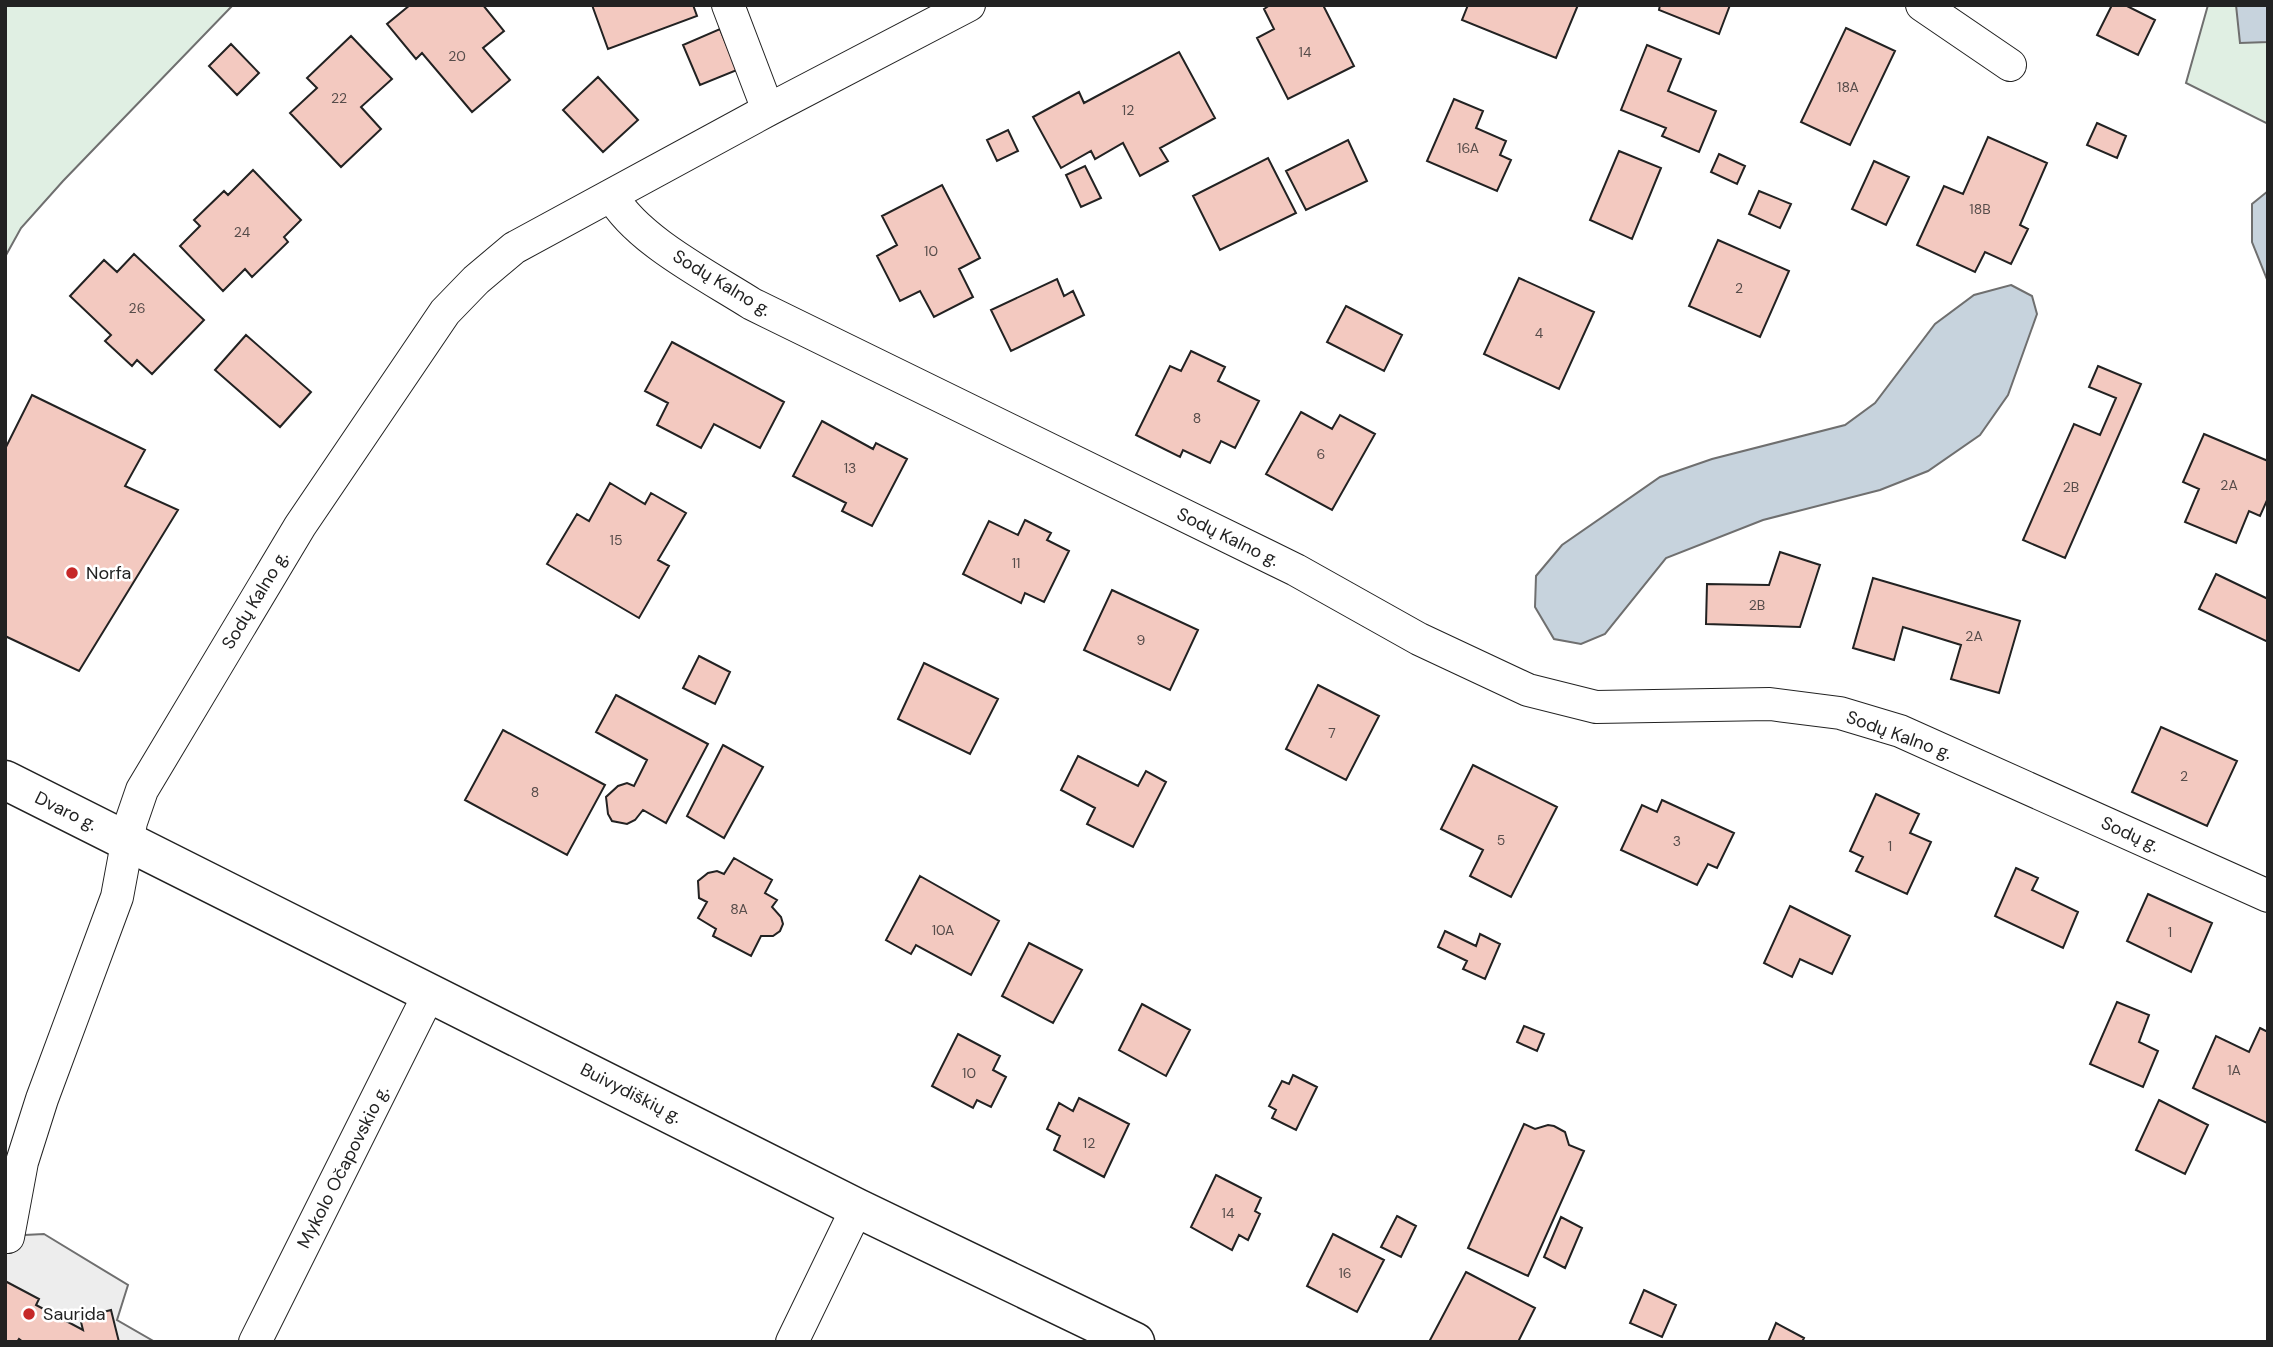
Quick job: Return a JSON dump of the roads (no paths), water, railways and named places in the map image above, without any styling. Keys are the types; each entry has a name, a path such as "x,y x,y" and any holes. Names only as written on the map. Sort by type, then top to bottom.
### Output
{"main road":[{"name":"Dvaro g.","path":"5,780 128,841"},
{"name":"Buivydiškių g.","path":"128,841 857,1208 1135,1342"}],"street":[{"path":"728,5 768,110"},
{"path":"611,196 969,5"},
{"path":"1922,5 2010,65"},
{"name":"Sodų Kalno g.","path":"8,1237 22,1162 42,1099 113,908 131,822 142,790 289,544 445,312 476,280 514,248 611,196 619,209 638,228 752,304 1296,570 1419,639 1528,690 1596,707 1770,704 1840,713 1900,732 1992,772"},
{"name":"Sodų g.","path":"1992,772 2268,896"},
{"name":"Mykolo Očapovskio g.","path":"255,1342 430,992"},
{"path":"792,1342 857,1208"}],"place":[{"name":"Norfa","path":"72,573"},
{"name":"Saurida","path":"29,1314"}]}
